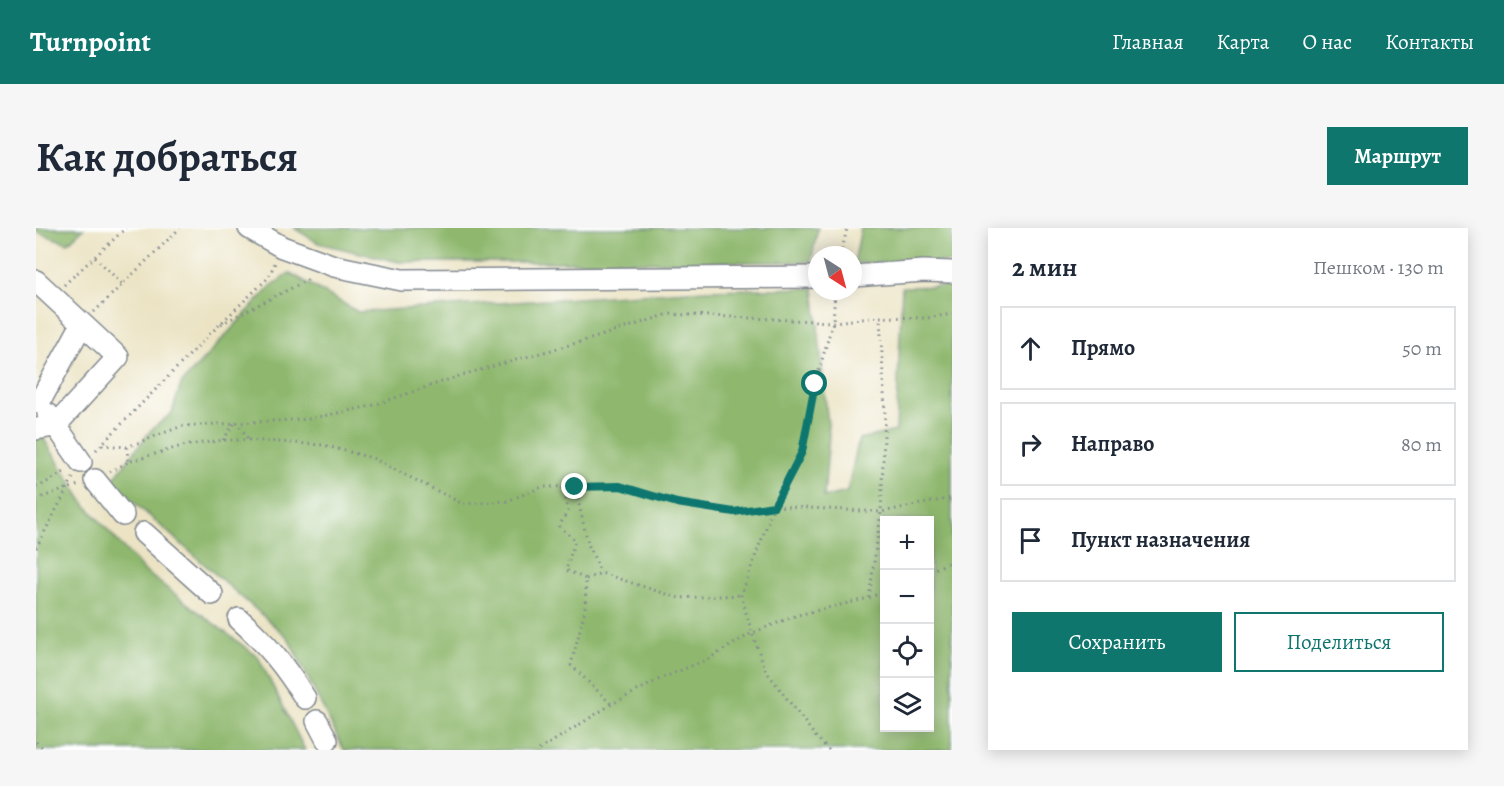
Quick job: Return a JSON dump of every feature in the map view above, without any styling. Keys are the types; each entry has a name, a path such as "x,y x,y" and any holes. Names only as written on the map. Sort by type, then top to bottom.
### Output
{"street":[{"path":"249,228 282,247 334,266 402,280 808,277"},
{"path":"862,275 924,271 952,272"},
{"path":"45,428 118,357 88,318 47,291"},
{"path":"81,462 45,428 38,401 88,318"},
{"path":"95,480 123,515"},
{"path":"144,533 212,594"},
{"path":"239,619 266,642 287,669 305,698"},
{"path":"317,722 327,740"}],"path":[{"path":"47,291 95,256 126,228"},
{"path":"843,246 847,228"},
{"path":"88,318 178,229"},
{"path":"282,247 268,278 102,445 127,447 182,426 236,421 309,419 371,406 462,375 594,338 669,314 833,322 880,317 926,318 952,314"},
{"path":"95,256 122,284"},
{"path":"218,326 334,266"},
{"path":"829,750 816,737 766,671 741,595 774,506 802,452 815,384 833,322 834,300"},
{"path":"869,598 881,512 885,411 880,317"},
{"path":"223,440 236,421"},
{"path":"236,421 249,440"},
{"path":"36,499 95,480 128,462 182,446 223,440 323,445 372,458 463,504 507,501 542,487 620,486 677,503 734,512 774,506 881,512 952,498"},
{"path":"127,447 128,462"},
{"path":"36,548 81,462"},
{"path":"563,487 568,511 560,526 575,540 566,570 586,579 601,573 679,598 741,595"},
{"path":"575,487 588,544 601,573"},
{"path":"932,570 952,561"},
{"path":"586,579 585,610 571,665 612,704"},
{"path":"539,750 612,704 662,678 708,659 752,633 798,615 869,598 880,593"},
{"path":"36,742 46,750"}],"green space":[{"path":"36,228 84,228 68,243 36,232"},
{"path":"294,228 818,228 814,246 808,246 808,262 399,262 318,243"},
{"path":"861,228 952,228 952,262 862,263 862,246 857,246"},
{"path":"290,273 358,312 705,290 808,288 808,300 815,300 829,435 824,497 847,492 859,439 896,431 902,287 952,286 952,750 344,750 288,638 111,482 151,430 172,413 181,384 271,286"},
{"path":"40,433 84,503 143,570 258,657 305,750 36,750 36,434"}],"route":[{"path":"575,487 620,486 677,503 734,512 774,506 802,452 815,384"}]}
